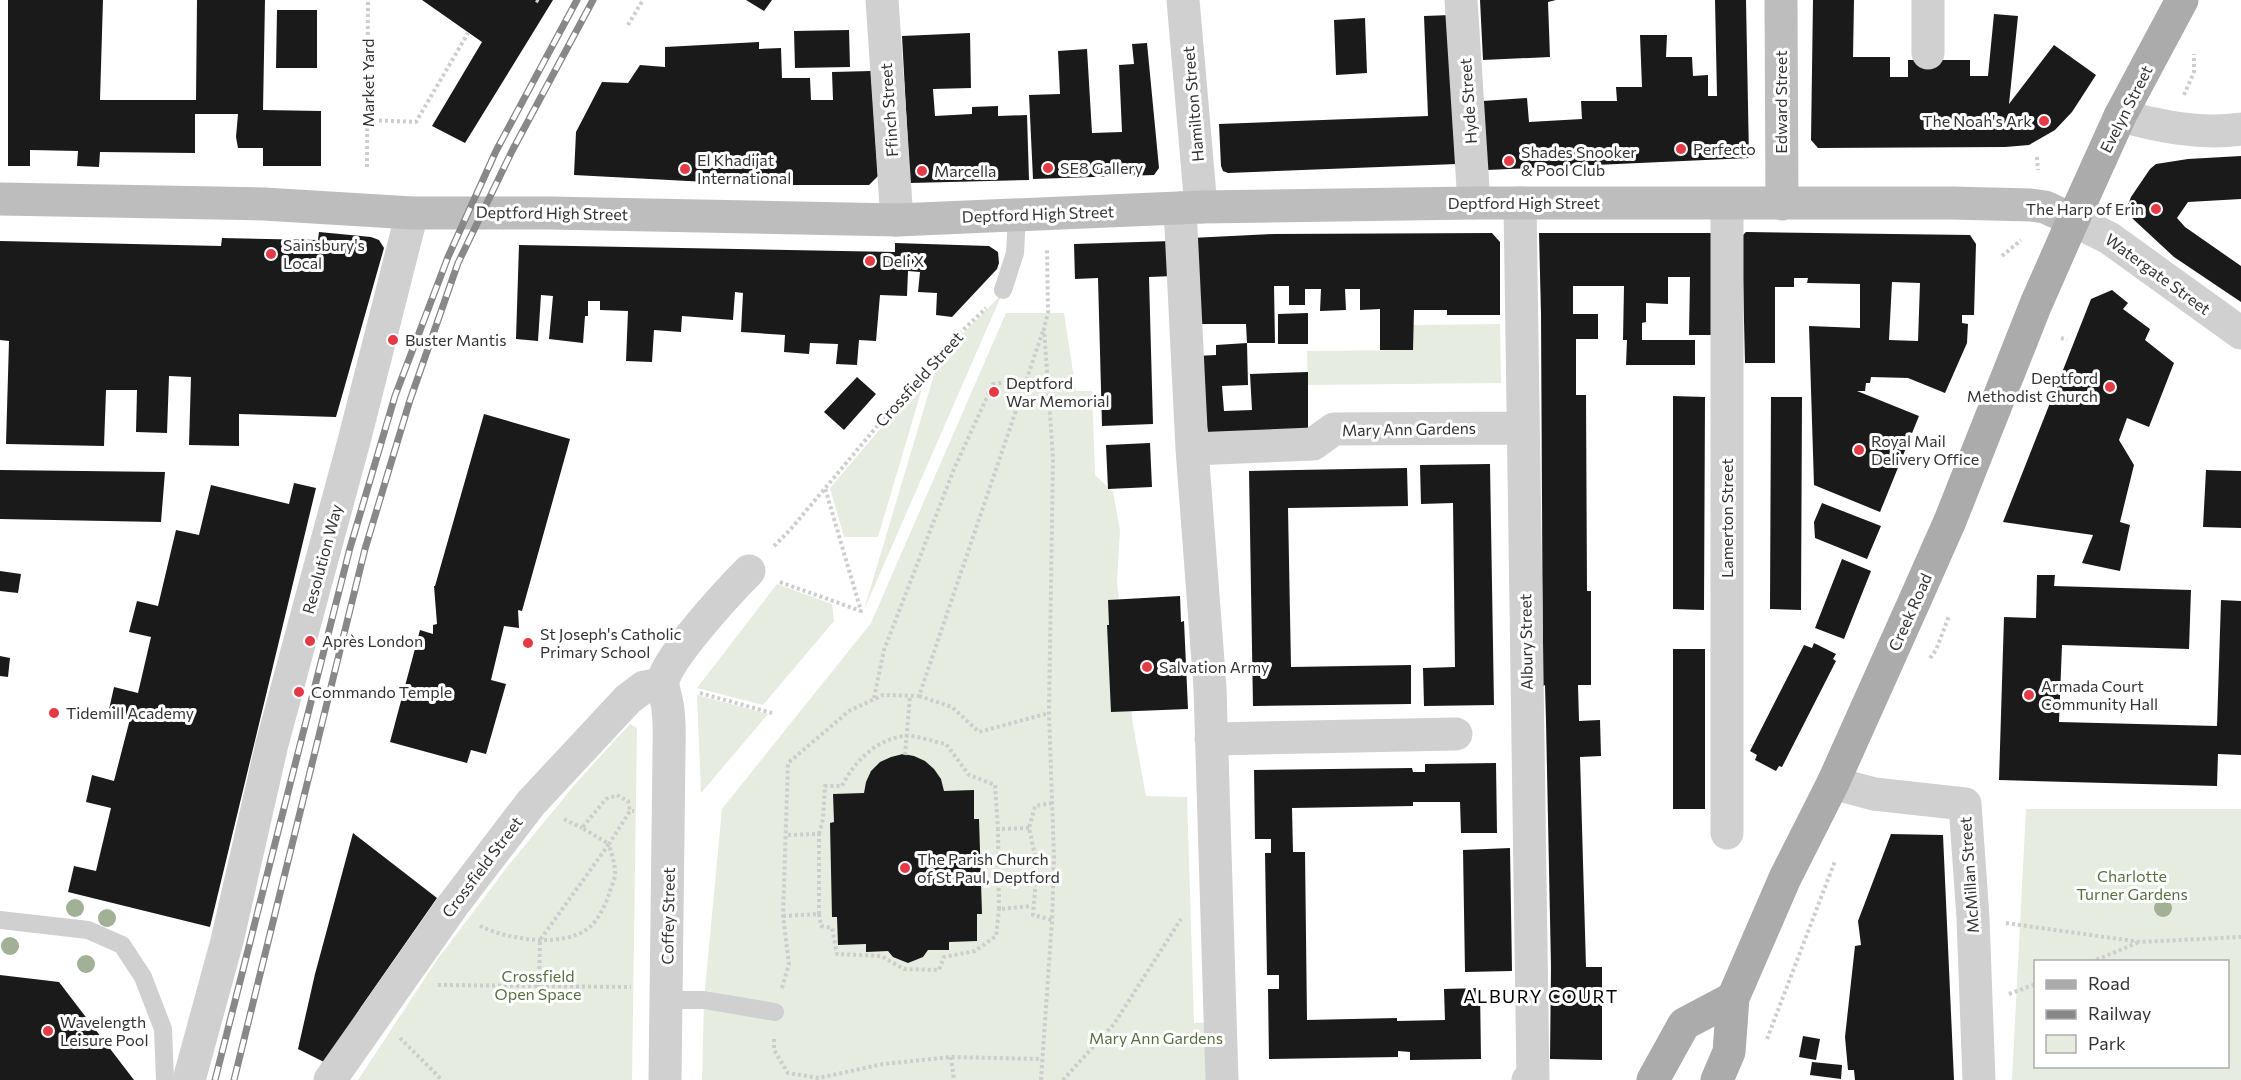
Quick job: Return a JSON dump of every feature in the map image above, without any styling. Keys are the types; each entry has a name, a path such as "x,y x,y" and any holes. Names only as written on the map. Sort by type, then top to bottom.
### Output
{"main road":[{"name":"Evelyn Street","path":"2073,220 2120,116 2182,0"},
{"name":"Creek Road","path":"1717,1080 1729,1052 1733,998 1785,878 1833,783 1950,521 2036,304 2073,220"},
{"path":"1653,1080 1684,1024 1733,998"}],"street":[{"name":"Ffinch Street","path":"882,0 897,220"},
{"name":"Hamilton Street","path":"1183,0 1191,208"},
{"name":"Hyde Street","path":"1461,0 1474,203"},
{"name":"Edward Street","path":"1781,0 1782,204"},
{"path":"1928,0 1928,53"},
{"path":"2120,116 2174,129 2218,132 2241,129"},
{"name":"Deptford High Street","path":"0,199 264,204 412,213 560,213 897,220 1191,208 1474,203 2031,205 2045,207 2073,220"},
{"name":"Albury Street","path":"1520,203 1531,1080"},
{"name":"Lamerton Street","path":"1727,204 1727,833"},
{"path":"1191,208 1192,449 1210,688 1222,1080"},
{"name":"Resolution Way","path":"189,1080 227,941 272,744 354,441 412,213"},
{"name":"Watergate Street","path":"2073,220 2109,238 2241,333"},
{"name":"Mary Ann Gardens","path":"1192,449 1313,444 1334,429 1522,428"},
{"path":"678,688 672,660 707,616 749,571"},
{"name":"Crossfield Street","path":"330,1080 453,905 531,803 628,699 644,687 678,688"},
{"name":"Coffey Street","path":"665,1080 668,709 678,688"},
{"path":"1212,739 1456,734"},
{"name":"McMillan Street","path":"1833,783 1874,794 1965,804 1973,918 1979,1080"}],"lane":[{"path":"1003,290 1015,253 1017,215"},
{"path":"0,920 88,930 122,945 143,977 164,1029 165,1080"},
{"path":"666,1000 704,1000 775,1012"}],"path":[{"name":"Market Yard","path":"367,167 368,0"},
{"path":"628,25 643,0"},
{"path":"368,120 416,122 468,33"},
{"path":"2037,157 2038,174"},
{"path":"2002,256 2021,240"},
{"path":"919,696 1044,328 1048,313 1047,241"},
{"name":"Crossfield Street","path":"790,530 936,356 1003,290"},
{"path":"1041,1080 1054,858 1049,713 1053,458 1044,328"},
{"path":"2061,338 2067,340"},
{"path":"874,699 884,650 954,469 993,384 1026,380"},
{"path":"749,571 861,611 825,488"},
{"path":"678,688 772,713"},
{"path":"1042,1059 951,1057 883,1064 819,1078 788,1073 774,1050 775,1012 789,964 783,916 788,763 849,711 883,695 919,696 952,707 979,732 1049,713"},
{"path":"905,755 910,696"},
{"path":"906,736 946,744 969,775 995,785 998,829 999,909 996,936 975,951 944,957 939,970 904,969 881,956 837,954 832,927 821,926 819,914 819,834 823,819 825,786 842,786 849,772 874,747 906,736"},
{"path":"477,925 498,935 520,940 540,940 570,936 591,926 606,903 616,873 609,844 582,828 606,799 617,795 628,801 630,811 609,844 540,940 539,987"},
{"path":"1052,803 1035,806 1029,828 1036,864 1033,915 1052,920"},
{"path":"630,811 643,810"},
{"path":"998,829 1029,828"},
{"path":"785,835 819,834"},
{"path":"1063,1080 1114,1024 1190,905 1218,903"},
{"path":"999,909 1032,906"},
{"path":"783,916 819,914"},
{"path":"1973,918 2140,942 2241,937"},
{"path":"2096,960 2140,942"},
{"path":"435,985 637,987"},
{"path":"396,1035 441,1080"},
{"path":"951,1057 954,1080"}],"green space":[{"path":"1002,294 864,610 939,358"},
{"path":"1006,313 1064,313 1076,391 1092,391 1095,475 1113,492 1120,530 1117,582 1133,725 1146,796 1187,797 1194,1023 1213,1022 1215,1080 702,1080 704,1000 722,809 871,623"},
{"path":"1500,324 1501,383 1308,385 1307,351 1413,350 1413,325"},
{"path":"926,375 878,537 844,537 830,488"},
{"path":"777,584 832,604 834,621 763,705 697,688"},
{"path":"697,695 768,714 701,793"},
{"name":"Crossfield Open Space","path":"630,724 637,728 632,1080 358,1080 437,960 508,866 577,782"},
{"name":"Charlotte Turner Gardens","path":"2026,809 2241,809 2241,1080 2012,1080"}],"building":[{"path":"8,0 103,0 100,100 196,100 197,0 265,0 263,110 321,111 321,166 263,166 263,148 238,148 236,137 238,114 195,114 195,153 100,152 99,167 77,166 78,151 30,150 30,166 8,166"},
{"path":"422,0 553,0 465,143 432,126 482,42"},
{"path":"746,0 772,0 764,11"},
{"path":"1480,0 1556,0 1548,2 1550,57 1483,60"},
{"path":"1715,0 1746,0 1749,158 1487,170 1483,101 1527,98 1529,122 1582,119 1581,101 1617,101 1616,87 1642,87 1640,35 1667,35 1666,57 1692,57 1693,76 1708,75 1708,96 1717,96"},
{"path":"1813,0 1854,0 1853,57 1890,57 1890,77 1908,77 1908,60 1970,60 1970,76 1988,76 1994,14 2018,16 2009,104 2054,45 2096,75 2072,112 2055,130 2029,145 1818,148 1811,140"},
{"path":"277,10 317,10 317,68 276,68"},
{"path":"1451,15 1457,164 1228,173 1223,171 1219,124 1428,116 1424,16"},
{"path":"1365,18 1367,73 1336,75 1334,20"},
{"path":"849,30 850,67 795,68 794,31"},
{"path":"970,33 971,88 933,89 935,116 972,114 972,107 998,106 998,116 1027,115 1029,180 910,183 902,36"},
{"path":"759,42 759,49 781,48 782,78 810,78 811,100 833,100 832,72 871,71 878,176 869,185 765,185 574,175 576,132 602,82 628,83 640,65 665,67 665,47"},
{"path":"1147,43 1159,168 1154,175 1033,179 1029,95 1060,94 1058,51 1087,49 1092,133 1122,132 1119,65 1134,64 1132,44"},
{"path":"2241,156 2241,199 2188,202 2177,218 2185,227 2241,266 2241,302 2174,257 2133,219 2128,205 2150,169 2156,164 2188,159"},
{"path":"319,232 371,237 379,240 384,248 336,417 239,414 239,446 189,445 191,377 169,376 167,433 136,432 137,390 106,390 104,446 6,444 9,341 0,340 0,241 221,246 222,238 318,240"},
{"path":"1746,232 1970,235 1976,244 1974,315 1962,315 1962,323 1968,324 1967,343 1945,393 1908,378 1871,377 1870,383 1866,383 1865,391 1857,391 1919,416 1880,512 1814,485 1809,326 1860,328 1860,284 1807,283 1808,278 1794,278 1794,287 1775,287 1775,363 1745,363 1742,236","holes":["1892,282 1920,283 1918,341 1889,340"]},
{"path":"1492,233 1500,242 1500,315 1447,315 1447,310 1414,310 1413,350 1380,350 1380,309 1360,310 1360,289 1345,289 1346,310 1320,311 1321,289 1305,289 1305,305 1289,305 1289,286 1274,286 1275,343 1247,343 1246,324 1195,324 1191,238 1274,234"},
{"path":"1539,233 1715,233 1714,335 1689,335 1690,277 1668,277 1668,304 1646,303 1646,322 1642,323 1642,340 1695,340 1695,365 1626,365 1627,340 1623,340 1624,286 1573,286 1573,314 1598,314 1598,339 1576,339 1576,395 1586,395 1587,591 1591,591 1591,685 1578,685 1579,721 1600,720 1601,756 1580,757 1586,967 1602,967 1602,1060 1550,1059 1551,967 1545,685 1543,686"},
{"path":"1172,241 1173,276 1149,277 1153,424 1102,426 1098,278 1075,279 1074,244"},
{"path":"895,243 989,246 998,252 999,263 997,269 952,317 936,315 937,293 918,292 920,272 908,271 907,296 880,295 876,341 859,340 857,365 836,364 838,344 810,343 809,354 784,352 785,335 741,332 743,293 735,292 733,320 682,316 681,332 654,330 652,362 626,361 628,311 600,310 600,301 588,301 583,343 549,339 553,296 541,295 538,341 516,339 519,245 895,252"},
{"path":"2112,290 2128,303 2123,309 2150,329 2145,340 2174,363 2149,427 2127,418 2119,440 2134,465 2120,522 2130,525 2120,571 2082,563 2093,535 2003,522 2091,299"},
{"path":"1308,313 1308,344 1278,344 1278,314"},
{"path":"1247,343 1248,385 1222,386 1224,411 1252,410 1250,374 1308,372 1308,431 1208,433 1196,356 1216,355 1216,345"},
{"path":"857,377 876,394 844,430 824,412"},
{"path":"1673,396 1705,397 1704,610 1673,609"},
{"path":"1771,397 1802,397 1801,610 1770,609"},
{"path":"484,414 570,439 522,611 518,610 519,628 504,626 491,680 506,684 486,754 471,750 467,763 390,742 420,630 433,634 433,625 437,624 434,586"},
{"path":"1150,443 1152,487 1108,489 1106,445"},
{"path":"1490,464 1494,705 1424,706 1423,668 1455,667 1453,503 1421,504 1420,465"},
{"path":"1407,468 1408,506 1288,508 1291,667 1411,665 1411,704 1253,706 1249,471"},
{"path":"0,470 165,472 161,522 0,519"},
{"path":"2206,470 2241,471 2241,528 2203,527"},
{"path":"294,483 316,488 210,927 68,892 74,866 96,871 111,808 86,802 92,775 114,781 130,719 108,714 114,687 138,693 151,637 129,632 137,601 158,606 176,530 199,535 211,485 289,504"},
{"path":"1822,503 1881,526 1867,559 1815,538 1814,522"},
{"path":"1842,559 1871,571 1844,639 1815,628"},
{"path":"0,571 21,574 18,593 0,591"},
{"path":"2037,575 2055,575 2054,586 2191,590 2189,649 2062,645 2059,722 2217,726 2221,600 2241,601 2241,755 2218,754 2217,786 1999,780 2004,617 2036,618"},
{"name":"Salvation Army","path":"1180,596 1181,622 1184,621 1188,709 1111,712 1108,600"},
{"path":"1814,643 1836,654 1833,659 1836,661 1782,767 1779,766 1776,771 1755,760 1757,755 1750,751 1804,645 1812,648"},
{"path":"1673,649 1705,649 1705,809 1673,809"},
{"path":"0,656 10,658 8,677 0,676"},
{"name":"The Parish Church of St Paul, Deptford","path":"903,754 925,761 934,769 941,779 944,791 974,790 974,819 979,819 982,914 977,914 977,941 949,942 949,950 928,950 923,957 908,963 893,957 888,951 866,952 866,944 838,945 837,917 832,917 830,823 834,822 833,794 864,793 871,771 880,762"},
{"path":"1496,763 1497,833 1461,833 1460,802 1413,802 1413,806 1292,808 1293,852 1305,852 1307,1020 1397,1018 1397,1021 1445,1020 1444,989 1480,988 1481,1059 1410,1060 1410,1052 1398,1051 1398,1057 1269,1059 1268,989 1279,989 1279,975 1267,975 1265,853 1271,853 1271,839 1255,839 1254,770 1412,768 1413,772 1425,772 1425,764"},
{"path":"353,833 437,898 361,1007 326,1063 298,1049 315,974"},
{"path":"1891,834 1943,835 1954,1080 1855,1080 1854,1070 1848,1070 1845,1037 1855,946 1861,945 1858,921"},
{"path":"1510,848 1512,971 1465,972 1463,850"},
{"name":"Wavelength Leisure Pool","path":"0,975 59,982 134,1080 0,1080"},
{"path":"1803,1036 1820,1039 1816,1060 1799,1057"},
{"path":"1812,1062 1842,1065 1841,1079 1810,1075"}],"railway":[{"path":"215,1080 350,548 395,396 448,257 496,151 577,0"},
{"path":"234,1080 365,549 410,400 458,263 512,151 593,0"}],"place":[{"name":"The Noah's Ark","path":"2044,121"},
{"name":"Perfecto","path":"1681,149"},
{"name":"Shades Snooker & Pool Club","path":"1509,161"},
{"name":"SE8 Gallery","path":"1048,168"},
{"name":"El Khadijat International","path":"685,169"},
{"name":"Marcella","path":"922,171"},
{"name":"The Harp of Erin","path":"2156,209"},
{"name":"Sainsbury's Local","path":"271,254"},
{"name":"Deli X","path":"870,261"},
{"name":"Buster Mantis","path":"393,340"},
{"name":"Deptford Methodist Church","path":"2110,387"},
{"name":"Deptford War Memorial","path":"994,392"},
{"name":"Royal Mail Delivery Office","path":"1859,450"},
{"name":"Après London","path":"310,641"},
{"name":"St Joseph's Catholic Primary School","path":"528,643"},
{"name":"Salvation Army","path":"1147,667"},
{"name":"Commando Temple","path":"299,692"},
{"name":"Armada Court Community Hall","path":"2029,695"},
{"name":"Tidemill Academy","path":"54,713"},
{"name":"The Parish Church of St Paul, Deptford","path":"905,868"},
{"name":"Wavelength Leisure Pool","path":"48,1031"}],"district":[{"name":"ALBURY COURT","path":"1541,997"}]}
